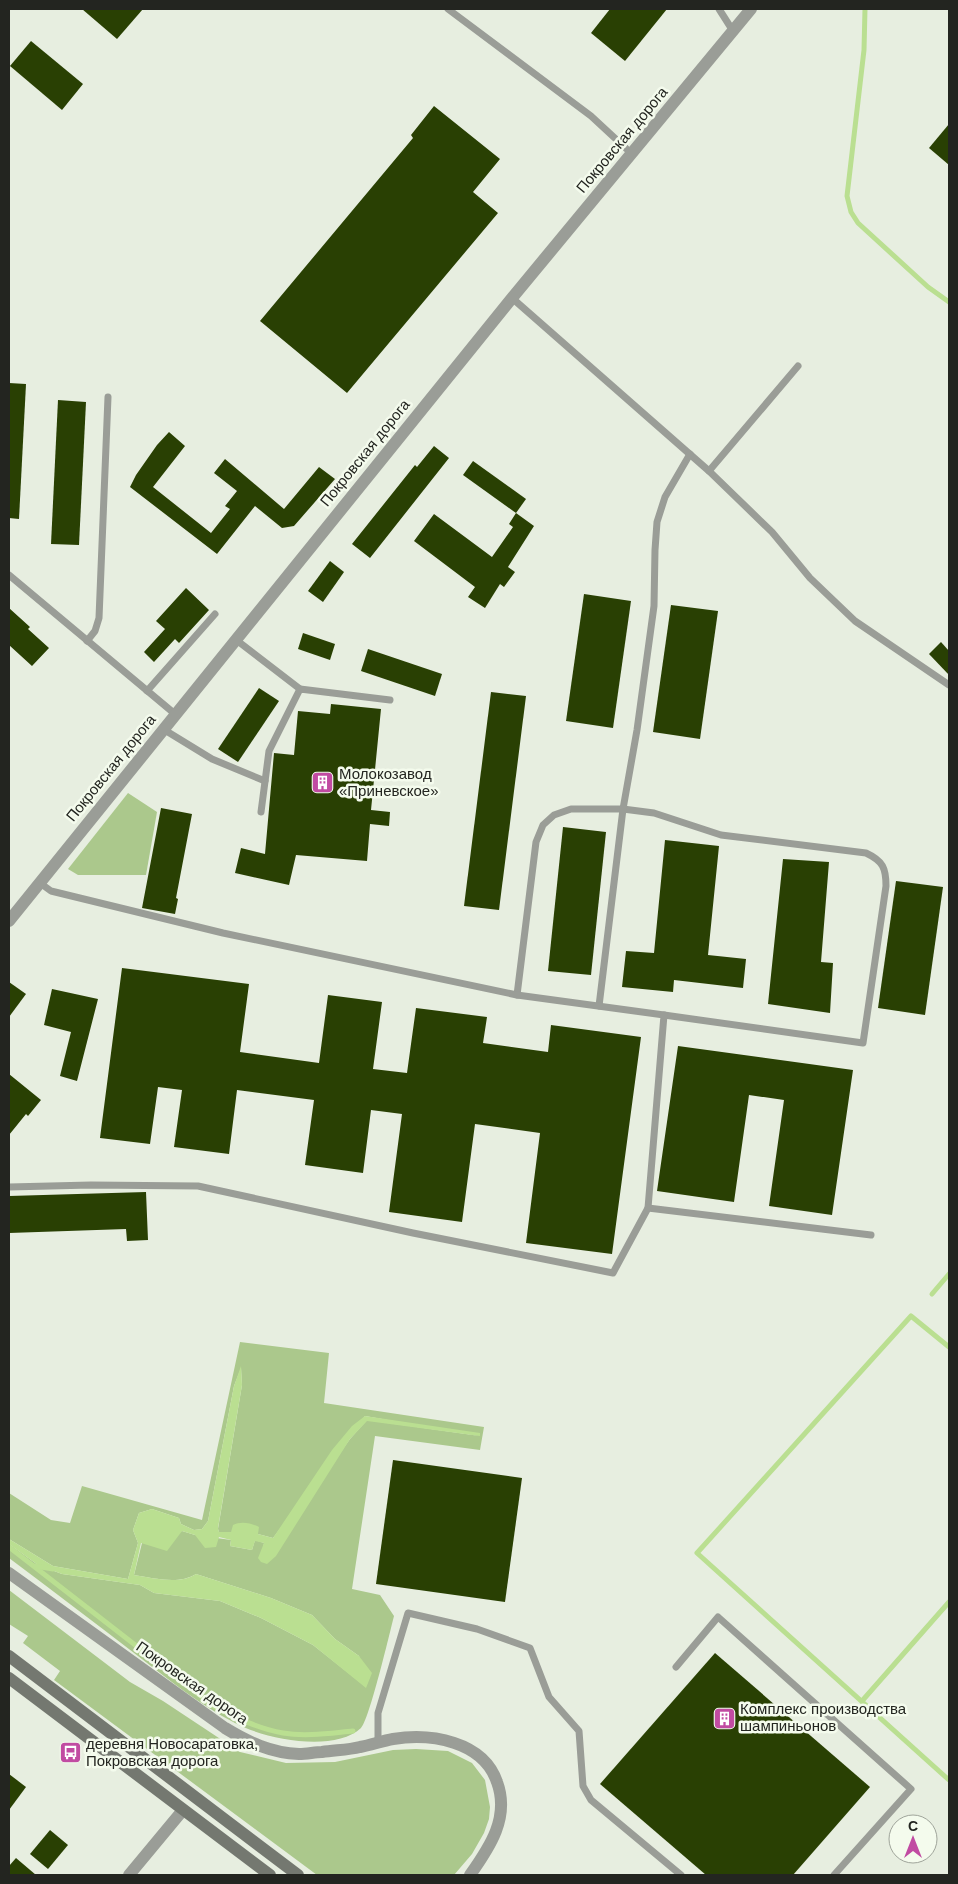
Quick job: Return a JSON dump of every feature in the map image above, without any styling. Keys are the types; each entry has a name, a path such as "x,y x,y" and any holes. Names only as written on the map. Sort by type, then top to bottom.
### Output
{"main road":[{"path":"9,1656 298,1875"},
{"path":"9,1678 270,1875"}],"street":[{"name":"Покровская дорога","path":"9,921 512,298 751,9"},
{"name":"Покровская дорога","path":"9,1573 225,1728 246,1741 272,1750 301,1754 359,1747 394,1739 416,1738 448,1740 476,1752 494,1774 501,1791 502,1806 501,1819 496,1834 470,1875"},
{"path":"128,1875 183,1810"}],"lane":[{"path":"448,9 591,116 632,154"},
{"path":"719,9 733,31"},
{"path":"512,298 709,471 772,532 810,578 855,621 949,685"},
{"path":"709,471 798,366"},
{"path":"87,641 95,631 99,618 108,397"},
{"path":"599,1006 623,810 637,730 654,606 657,522 664,497 690,454"},
{"path":"9,575 175,714"},
{"path":"148,691 215,614"},
{"path":"235,639 300,689 390,700"},
{"path":"260,812 269,751 300,689"},
{"path":"164,728 212,759 265,780"},
{"path":"40,883 51,892 214,931 517,995 863,1043 886,886 886,873 879,859 866,853 721,835 654,813 623,810 571,809 554,815 543,825 536,842 517,995"},
{"path":"9,1188 91,1184 198,1186 413,1233 613,1273 648,1208 664,1015"},
{"path":"648,1208 871,1236"},
{"path":"378,1742 378,1713 408,1613 477,1629 530,1648 549,1697 579,1731 583,1786 591,1800 681,1875"},
{"path":"676,1667 718,1617 911,1789 834,1875"}],"shaded area":[{"path":"128,793 157,812 146,875 78,875 68,869"},
{"path":"240,1342 329,1353 324,1403 484,1427 480,1450 375,1436 352,1589 380,1595 394,1616 365,1722 361,1728 349,1736 334,1740 317,1742 280,1738 248,1729 222,1716 173,1683 9,1558 9,1544 38,1565 62,1574 140,1585 154,1593 220,1601 261,1618 313,1645 366,1687 359,1656 335,1639 312,1615 271,1598 196,1574 174,1580 134,1575 142,1543 182,1531 195,1535 231,1540 230,1546 252,1550 255,1540 264,1543 261,1562 350,1439 367,1420 480,1436 365,1416 273,1538 258,1534 219,1532 242,1385 241,1368 234,1386 208,1521 202,1529 194,1530 181,1524 179,1518 152,1509 139,1513 133,1530 138,1543 128,1579 53,1566 9,1539 9,1493 51,1520 70,1523 82,1486 202,1520"},
{"path":"241,1366 242,1385 218,1528 219,1532 231,1532 233,1525 246,1523 259,1527 258,1534 273,1538 332,1450 352,1426 365,1416 480,1433 480,1436 367,1421 350,1439 276,1556 267,1564 261,1562 258,1558 264,1543 255,1541 252,1550 230,1546 231,1540 219,1537 216,1547 205,1548 195,1535 182,1531 167,1551 141,1543 134,1575 174,1580 196,1574 271,1598 312,1615 335,1639 359,1656 372,1673 366,1688 313,1645 261,1618 220,1601 154,1593 140,1585 62,1574 38,1565 9,1544 9,1539 53,1566 128,1579 138,1543 133,1530 139,1513 152,1509 179,1518 181,1524 194,1530 202,1529 208,1521 234,1386"},
{"path":"9,1590 130,1682 163,1701 240,1752 286,1763 335,1762 393,1750 416,1749 448,1751 472,1763 485,1780 490,1807 489,1819 484,1833 472,1854 454,1875 317,1875 54,1680 60,1671 23,1643 28,1636 9,1624"}],"building":[{"path":"82,9 143,9 117,39"},
{"path":"610,9 667,9 625,61 591,33"},
{"path":"31,41 83,84 62,110 10,66"},
{"path":"434,106 500,159 473,192 498,213 347,393 260,321 413,138 411,135"},
{"path":"949,124 949,165 929,148"},
{"path":"9,383 26,384 19,519 9,518"},
{"path":"58,400 86,402 79,545 51,544"},
{"path":"169,432 185,446 153,487 211,533 230,509 225,506 237,491 214,473 225,459 284,509 319,467 335,479 294,526 282,528 255,506 217,554 130,487 157,445"},
{"path":"434,446 449,458 370,558 352,544 415,465 417,467"},
{"path":"473,461 526,499 516,513 463,475"},
{"path":"516,513 534,526 508,567 515,572 504,587 500,584 485,608 468,597 475,587 414,541 434,514 492,557 513,527 509,524"},
{"path":"330,561 344,572 323,602 308,591"},
{"path":"186,588 209,610 179,643 175,639 154,662 144,652 165,629 156,621"},
{"path":"584,594 631,601 613,728 566,721"},
{"path":"671,605 718,611 700,739 653,732"},
{"path":"9,608 49,648 32,666 9,645"},
{"path":"303,633 335,644 330,660 298,649"},
{"path":"941,642 949,651 949,675 929,654"},
{"path":"368,649 442,674 435,696 361,671"},
{"path":"259,688 279,701 238,762 218,749"},
{"path":"491,692 526,696 499,910 464,906"},
{"name":"Молокозавод «Приневское»","path":"331,704 381,709 371,810 390,812 389,826 370,824 367,861 296,855 289,885 235,873 241,848 265,854 274,753 294,755 298,711 330,714"},
{"path":"161,808 192,814 176,898 178,899 175,914 142,908"},
{"path":"563,827 606,832 591,975 548,971"},
{"path":"665,840 719,846 708,955 746,959 743,988 674,980 673,992 622,987 626,951 654,953"},
{"path":"783,859 829,862 821,962 833,963 830,1013 768,1004"},
{"path":"896,881 943,887 925,1015 878,1008"},
{"path":"122,968 249,984 240,1052 319,1063 328,995 382,1002 373,1069 407,1073 416,1008 487,1017 483,1043 548,1052 551,1025 641,1037 612,1254 526,1243 540,1133 475,1124 462,1222 389,1212 402,1114 371,1110 363,1173 305,1165 314,1100 237,1090 229,1154 174,1147 182,1090 158,1087 150,1144 100,1138"},
{"path":"9,982 26,994 9,1017"},
{"path":"52,989 98,999 77,1081 60,1076 71,1032 44,1025"},
{"path":"678,1046 853,1070 832,1215 769,1206 784,1100 749,1095 734,1202 657,1191"},
{"path":"9,1074 41,1100 28,1116 26,1114 9,1135"},
{"path":"146,1192 148,1240 127,1241 126,1229 9,1233 9,1196"},
{"path":"393,1460 522,1478 505,1602 376,1584"},
{"name":"Комплекс производства шампиньонов","path":"715,1653 870,1787 793,1875 706,1875 600,1784"},
{"path":"9,1774 26,1787 9,1810"},
{"path":"50,1830 68,1845 48,1869 30,1854"},
{"path":"16,1858 36,1875 9,1875 9,1866"}],"waterway":[{"path":"865,9 864,50 847,196 851,212 858,223 928,287 949,302"},
{"path":"932,1294 949,1274"},
{"path":"949,1347 911,1316 697,1553 949,1780"},
{"path":"9,1547 215,1707 257,1726 283,1733 309,1735 353,1731"},
{"path":"35,1566 53,1569"},
{"path":"862,1701 949,1602"}],"place":[{"name":"Молокозавод «Приневское»","path":"323,783"},
{"name":"Комплекс производства шампиньонов","path":"724,1718"},
{"name":"деревня Новосаратовка, Покровская дорога","path":"70,1753"}]}
